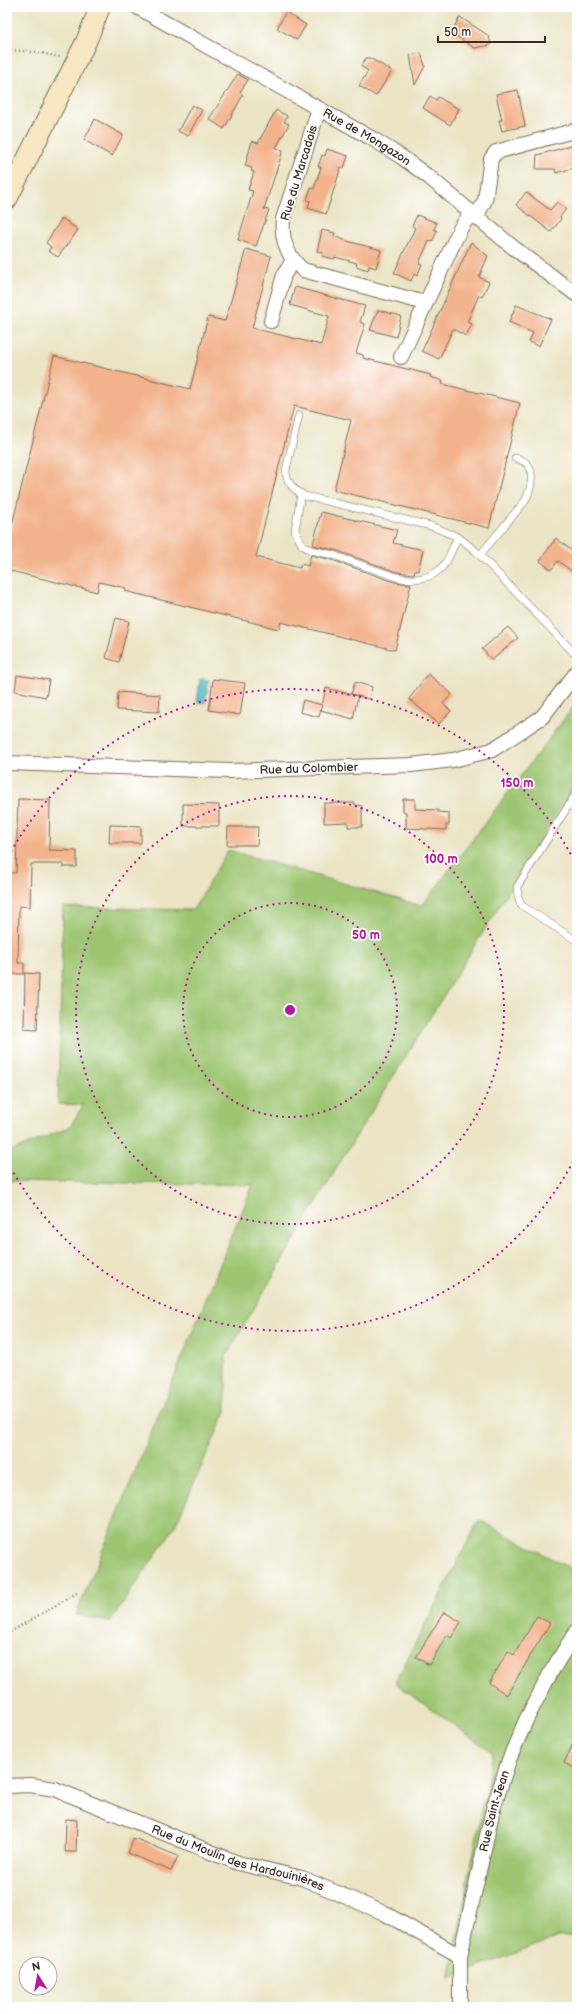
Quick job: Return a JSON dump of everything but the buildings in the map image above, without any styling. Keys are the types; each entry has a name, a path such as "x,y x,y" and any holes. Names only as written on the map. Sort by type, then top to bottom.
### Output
{"street":[{"path":"7,199 75,64 100,7"},
{"name":"Rue de Mongazon","path":"137,7 403,158 514,248 577,296"},
{"name":"Rue du Marcadais","path":"293,260 283,237 283,219 319,109"},
{"path":"401,357 460,229 474,215 485,200 491,159 496,152 577,130"},
{"path":"271,321 284,275 293,260 303,270 425,303"},
{"name":"Rue du Colombier","path":"7,763 229,771 410,765 453,760 492,750 542,717 577,672"},
{"name":"Rue Saint-Jean","path":"460,2007 460,1956 493,1809 509,1760 526,1720 551,1672 577,1630"},
{"name":"Rue du Moulin des Hardouinières","path":"7,1786 30,1785 55,1789 238,1863 302,1878 384,1912 460,1956"}],"lane":[{"path":"299,416 286,470 286,477 292,487 301,494 431,526 458,537 480,555 577,656"},
{"path":"480,555 525,501 529,494 532,477 530,468 524,461 515,458"},
{"path":"301,494 294,530 302,545 311,550 333,555 396,577 405,579 422,578 437,571 444,566 458,537"},
{"path":"577,792 517,887 521,905 577,941"}],"path":[{"path":"7,50 56,55 75,64"},
{"path":"7,1634 78,1592"}],"green space":[{"path":"577,702 577,781 342,1159 226,1356 226,1411 175,1526 110,1622 76,1615 253,1185 7,1181 7,1153 70,1127 83,1105 58,1104 63,907 193,910 228,850 422,906"},
{"path":"479,1520 577,1572 577,1937 559,1937 449,1978 493,1753 395,1683"}],"water":[{"path":"200,679 209,680 205,703 197,702"}]}
